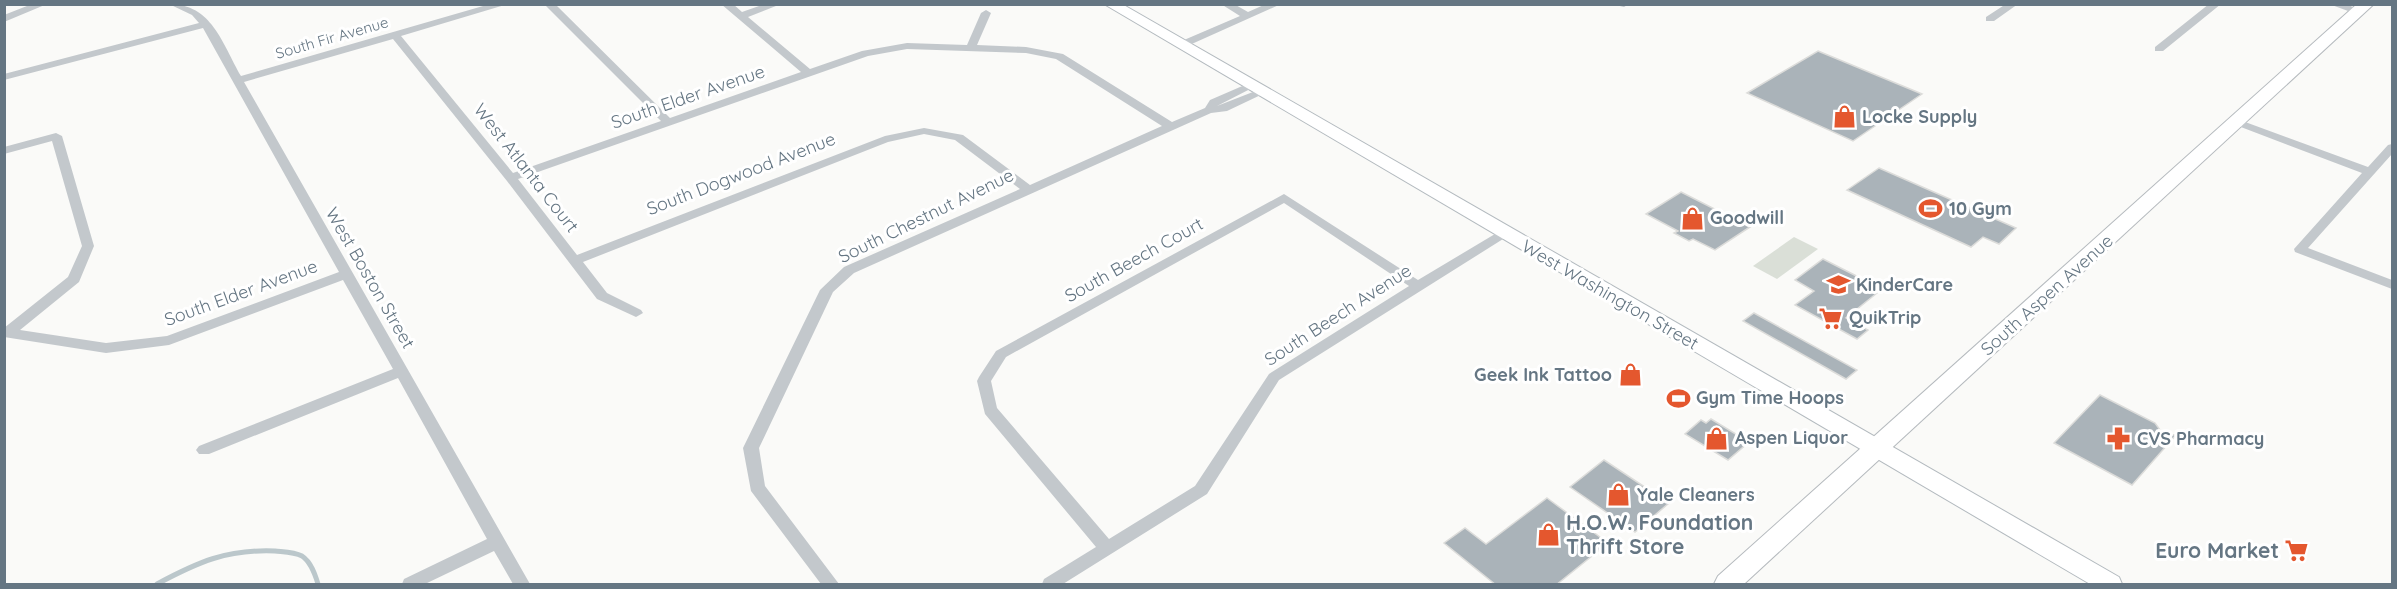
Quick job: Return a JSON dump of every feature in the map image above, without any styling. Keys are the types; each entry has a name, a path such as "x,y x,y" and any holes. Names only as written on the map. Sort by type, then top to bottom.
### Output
{"main road":[{"name":"West Washington Street","path":"1111,4 2110,585"},
{"name":"South Aspen Avenue","path":"1727,585 2363,8"}],"street":[{"path":"4,19 42,4"},
{"name":"West Boston Street","path":"174,4 196,13 206,24 521,585"},
{"name":"South Fir Avenue","path":"238,80 503,4"},
{"path":"549,4 668,122"},
{"path":"726,4 809,74"},
{"path":"741,16 776,4"},
{"path":"1226,4 1247,16"},
{"path":"1176,43 1276,4"},
{"path":"1616,4 1624,4"},
{"path":"1990,19 2013,4"},
{"path":"2160,49 2216,4"},
{"path":"2334,4 2363,8"},
{"path":"971,47 986,13"},
{"path":"4,77 206,24"},
{"name":"West Atlanta Court","path":"395,35 511,178 602,296 636,313"},
{"name":"South Elder Avenue","path":"511,178 885,48 907,46 1026,50 1059,56 1171,127"},
{"name":"South Chestnut Avenue","path":"830,585 757,488 750,448 827,290 849,270 1209,110 1223,109 1256,89"},
{"path":"2237,122 2370,171"},
{"name":"South Dogwood Avenue","path":"574,261 885,139 924,131 958,137 1027,189"},
{"path":"4,151 56,136 88,246 74,279 7,332"},
{"path":"2392,147 2300,249 2392,285"},
{"name":"South Beech Court","path":"1107,548 990,410 984,381 1000,354 1284,198 1418,286"},
{"name":"South Beech Avenue","path":"1050,585 1202,490 1274,376 1505,234"},
{"name":"South Elder Avenue","path":"7,332 106,348 169,340 347,274"},
{"path":"204,450 402,371"},
{"path":"410,585 497,542"}],"shaded area":[{"path":"1794,237 1818,249 1777,279 1753,266"}],"building":[{"name":"Locke Supply","path":"1818,51 1922,94 1853,141 1747,93"},
{"name":"10 Gym","path":"1879,168 2016,228 1999,244 1983,237 1971,247 1847,190"},
{"name":"Goodwill","path":"1681,192 1750,227 1715,250 1693,239 1689,241 1674,233 1678,231 1646,214"},
{"name":"KinderCare","path":"1823,259 1882,289 1846,318 1868,330 1857,339 1795,305 1814,291 1795,280"},
{"name":"QuikTrip","path":"1754,313 1857,370 1846,379 1743,321"},
{"name":"CVS Pharmacy","path":"2100,395 2155,423 2163,434 2176,435 2132,485 2054,443"},
{"name":"Aspen Liquor","path":"1711,419 1749,442 1728,460 1685,434 1701,420 1706,423"},
{"name":"Yale Cleaners","path":"1604,460 1669,503 1635,532 1570,487"},
{"name":"H.O.W. Foundation Thrift Store","path":"1547,498 1608,543 1556,585 1496,585 1444,543 1465,528 1486,544"}],"waterway":[{"path":"157,584 213,558 258,551 285,552 302,556 310,565 318,584"}],"place":[{"name":"Locke Supply","path":"1844,117"},
{"name":"10 Gym","path":"1931,209"},
{"name":"Goodwill","path":"1692,218"},
{"name":"KinderCare","path":"1838,285"},
{"name":"QuikTrip","path":"1831,318"},
{"name":"Geek Ink Tattoo","path":"1630,375"},
{"name":"Gym Time Hoops","path":"1678,398"},
{"name":"Aspen Liquor","path":"1717,438"},
{"name":"CVS Pharmacy","path":"2119,439"},
{"name":"Yale Cleaners","path":"1619,495"},
{"name":"H.O.W. Foundation Thrift Store","path":"1548,535"},
{"name":"Euro Market","path":"2297,551"}]}
